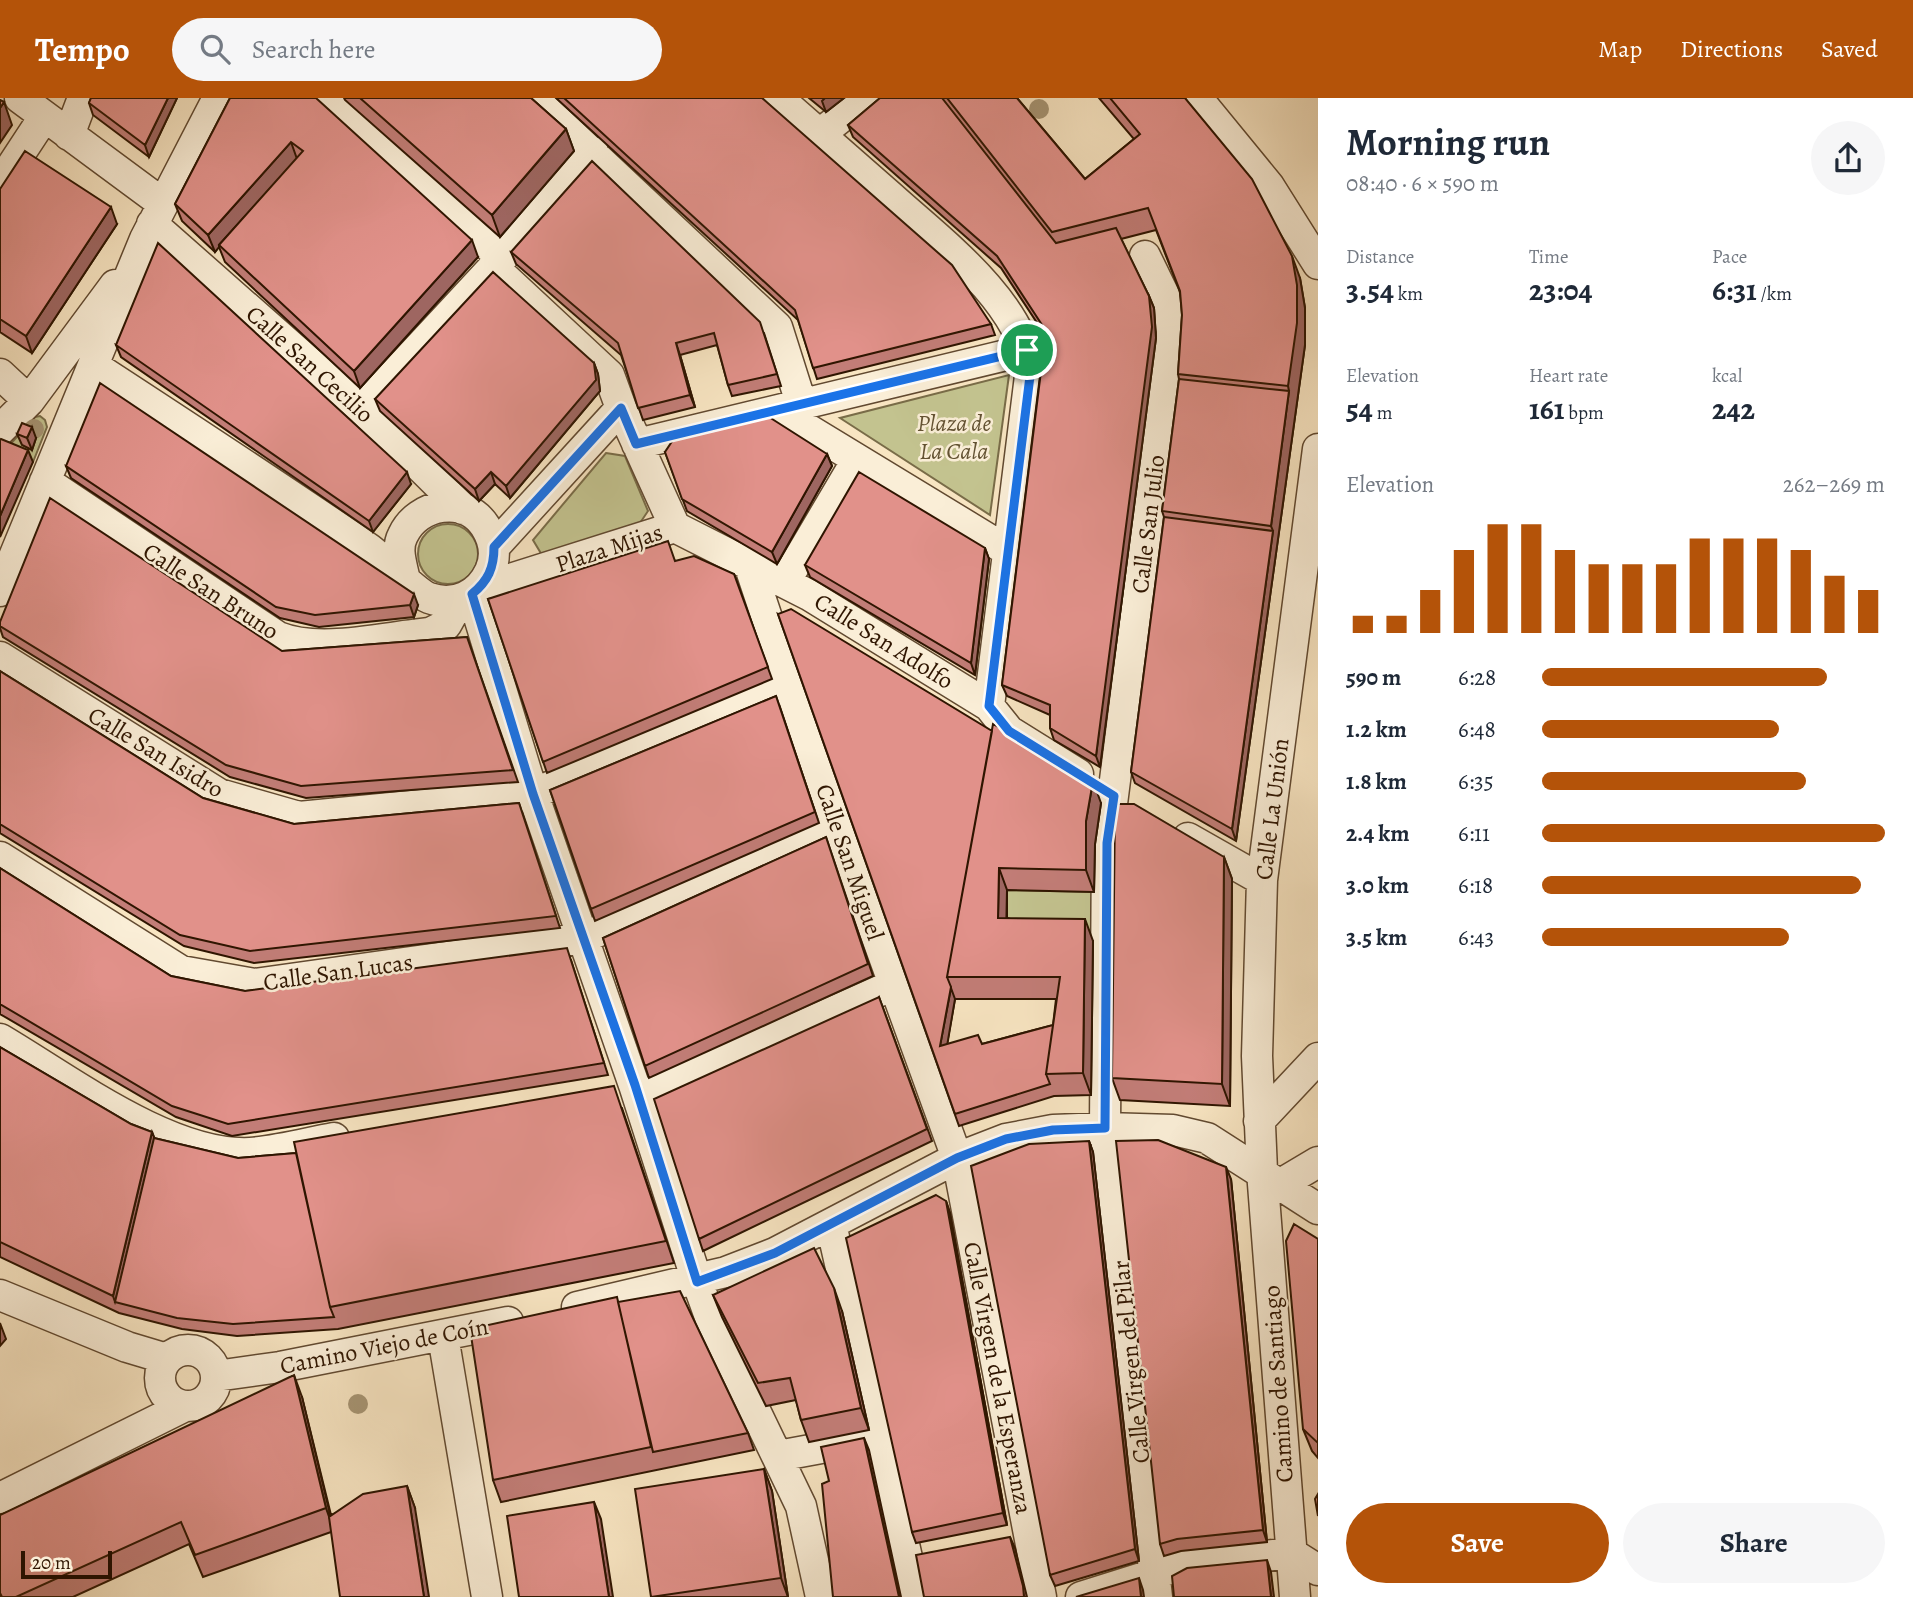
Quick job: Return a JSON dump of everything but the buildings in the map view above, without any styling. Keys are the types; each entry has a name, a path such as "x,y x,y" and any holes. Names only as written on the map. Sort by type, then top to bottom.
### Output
{"street":[{"name":"Calle San Cecilio","path":"20,98 69,135 151,226 362,409 463,509"},
{"path":"69,135 83,98"},
{"path":"0,591 151,226 218,98"},
{"path":"533,98 776,327 790,408 857,460 1008,551"},
{"path":"778,98 973,271 1012,321 1027,350 1031,368 989,706"},
{"path":"820,134 865,98"},
{"path":"1197,98 1269,186 1318,264"},
{"name":"Plaza Mijas","path":"329,99 609,375 636,444 675,527 470,594"},
{"path":"0,184 44,117"},
{"path":"362,409 497,263 593,152"},
{"path":"0,430 29,401 151,226"},
{"name":"Calle San Julio","path":"1105,1128 1107,843 1137,809 1172,332 1164,295 1145,256"},
{"path":"636,444 1027,350"},
{"path":"94,366 371,550 404,576 414,589 427,597 443,601 470,594 494,564 494,547 484,524 463,509 447,506 428,509 414,519 402,536 399,552 404,576"},
{"path":"0,374 29,401"},
{"path":"494,547 621,408"},
{"name":"Calle La Unión","path":"1271,1177 1259,1121 1257,1056 1262,880 1318,449"},
{"path":"785,582 857,460"},
{"name":"Calle San Bruno","path":"45,481 278,637 295,644 316,645 430,633 446,625 470,594"},
{"name":"Calle San Adolfo","path":"675,527 785,582 989,706 1009,731 1137,809 1262,880"},
{"name":"Calle San Miguel","path":"749,564 837,827 957,1158"},
{"path":"470,594 533,794 637,1091 697,1282 710,1317 801,1506 821,1597"},
{"name":"Calle San Isidro","path":"0,657 219,794 299,817 533,794 789,684"},
{"name":"Calle San Lucas","path":"0,857 181,971 255,984 583,938 837,827"},
{"path":"600,1092 637,1091 893,985"},
{"path":"0,1039 149,1128 205,1148 249,1153 357,1134"},
{"path":"1259,1121 1318,1058"},
{"name":"Calle Virgen del Pilar","path":"1105,1128 1156,1586"},
{"name":"Camino Viejo de Coín","path":"216,1376 443,1336 697,1282 775,1253 957,1158 1006,1139 1053,1130 1173,1130 1207,1138 1318,1209"},
{"name":"Calle Virgen de la Esperanza","path":"957,1158 1014,1537 1041,1597"},
{"path":"1271,1177 1318,1162"},
{"name":"Camino de Santiago","path":"1271,1177 1295,1597"},
{"path":"831,1224 880,1437 921,1554 916,1597"},
{"path":"0,1295 127,1347 167,1359"},
{"path":"443,1336 487,1597"},
{"path":"0,1498 185,1406 204,1401 215,1385 214,1366 200,1353 182,1351 167,1359 160,1375 164,1392 169,1399 185,1406"},
{"path":"778,1456 880,1437"},
{"path":"1081,1597 1156,1586 1183,1565 1291,1553 1318,1570"}],"green space":[{"name":"Plaza de La Cala","path":"1009,375 990,515 840,418"},
{"path":"40,416 47,427 33,462 5,450 35,417"},
{"path":"606,453 625,456 648,511 638,526 542,555 533,540"},
{"path":"448,524 465,529 473,537 478,554 473,571 465,579 448,584 431,579 423,571 418,554 423,537 431,529"},
{"path":"1007,890 1094,892 1093,941 1006,940"}],"route":[{"path":"1027,350 1031,368 989,706 1009,731 1114,796 1107,843 1105,1128 1053,1130 1006,1139 930,1170 775,1253 697,1282 635,1085 533,794 479,626 472,594 484,584 494,564 494,547 621,408 636,444 1027,350"}]}
